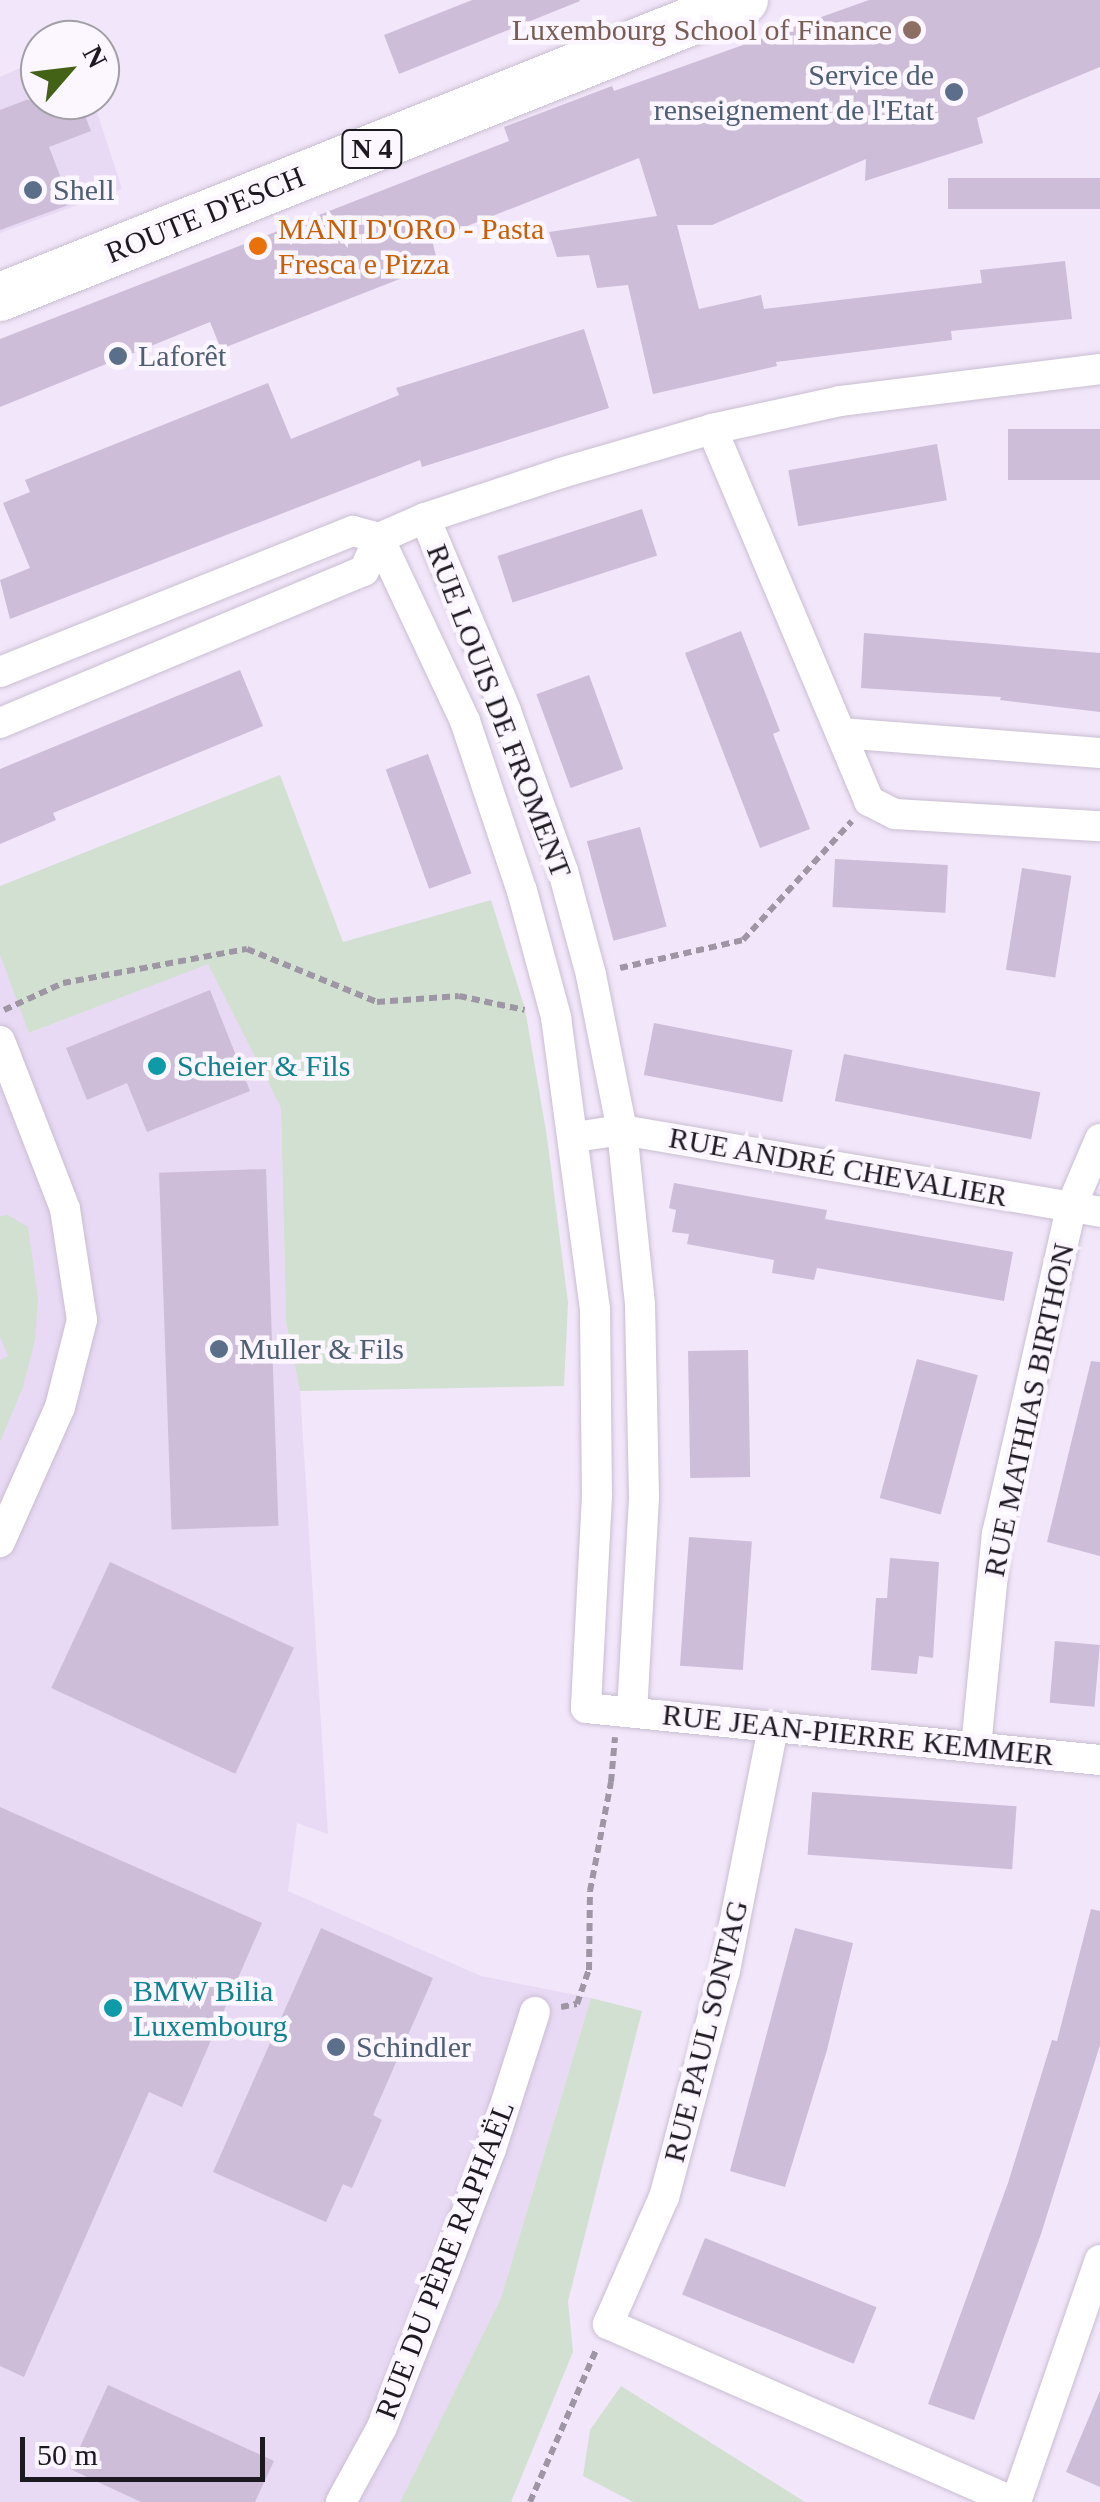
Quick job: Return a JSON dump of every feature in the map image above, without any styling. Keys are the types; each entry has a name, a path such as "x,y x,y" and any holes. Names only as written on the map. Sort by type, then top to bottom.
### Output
{"main road":[{"name":"ROUTE D'ESCH","path":"0,297 744,0"}],"street":[{"path":"0,672 353,532 379,538 424,518 712,429 840,402 1100,368"},
{"path":"712,429 869,802 895,814 1100,826"},
{"name":"RUE LOUIS DE FROMENT","path":"379,538 465,721 522,891 556,1017 576,1137 595,1309 597,1496 586,1708 625,1712 644,1498 640,1305 622,1130 591,975 563,871 506,711 424,518"},
{"path":"0,723 364,571 379,538"},
{"path":"841,733 1100,754"},
{"path":"0,1041 65,1209 82,1320 60,1407 0,1542"},
{"name":"RUE ANDRÉ CHEVALIER","path":"576,1137 622,1130 1086,1209"},
{"name":"RUE MATHIAS BIRTHON","path":"976,1747 996,1534 1086,1209 1100,1139"},
{"path":"597,1496 644,1498"},
{"name":"RUE JEAN-PIERRE KEMMER","path":"625,1712 1100,1760"},
{"name":"RUE PAUL SONTAG","path":"608,2324 664,2197 725,1970 773,1728"},
{"name":"RUE DU PÈRE RAPHAËL","path":"341,2502 382,2428 444,2274 491,2149 535,2012"},
{"path":"608,2324 1015,2502 1100,2260"}],"path":[{"path":"591,975 743,940 869,802"},
{"path":"0,1012 63,983 246,949 377,1002 459,996 556,1017"},
{"path":"535,2012 577,2004 590,1970 590,1891 625,1712"},
{"path":"530,2502 608,2324"}],"shaded area":[{"path":"20,68 20,120 100,120 122,189 0,233 0,77"},
{"path":"0,955 30,1033 208,963 281,1108 286,1322 300,1391 328,1834 297,1823 288,1891 481,1976 591,1998 501,2298 400,2502 0,2502"}],"green space":[{"path":"280,775 343,942 491,900 525,1009 547,1137 568,1303 564,1386 300,1391 286,1322 281,1108 208,964 29,1033 0,955 0,886"},
{"path":"8,1215 28,1227 38,1299 35,1340 23,1387 0,1442 0,1360 8,1356 0,1336 0,1216"},
{"path":"591,1998 642,2011 568,2301 573,2352 511,2502 400,2502 501,2298"},
{"path":"621,2386 805,2502 633,2502 583,2476 590,2430"}],"building":[{"path":"472,0 580,1 399,74 384,35"},
{"path":"869,0 1100,0 1100,67 977,118 983,143 865,181 866,159 712,225 677,225 699,309 761,295 764,309 982,283 980,270 1065,261 1072,319 951,331 952,340 776,362 777,366 653,394 628,285 597,288 589,255 557,257 549,232 657,216 639,158 432,240 438,264 221,349 210,322 0,407 0,339 509,141 504,127 612,86 614,91"},
{"path":"20,102 20,120 87,120 91,131 49,147 71,204 0,230 0,110"},
{"path":"948,178 1100,178 1100,209 948,209"},
{"path":"584,329 609,408 422,467 420,460 10,619 0,580 30,568 3,503 30,492 25,480 268,383 291,439 399,395 396,388"},
{"path":"1008,429 1100,429 1100,480 1008,480"},
{"path":"937,444 947,500 798,526 788,470"},
{"path":"642,509 657,556 513,603 497,556"},
{"path":"741,631 780,731 773,734 810,829 760,848 685,653"},
{"path":"864,633 1100,653 1100,712 1000,700 1001,697 861,688"},
{"path":"240,670 263,726 53,813 56,820 0,844 0,769"},
{"path":"589,675 623,769 571,788 536,694"},
{"path":"428,754 471,873 429,889 386,769"},
{"path":"640,827 667,926 614,941 587,841"},
{"path":"835,859 948,865 945,913 832,907"},
{"path":"1022,868 1071,876 1055,978 1006,970"},
{"name":"Scheier & Fils","path":"210,990 250,1091 147,1132 127,1083 87,1100 66,1048"},
{"path":"654,1023 792,1050 782,1102 644,1075"},
{"path":"844,1054 1040,1092 1031,1139 835,1101"},
{"name":"Muller & Fils","path":"266,1169 278,1526 172,1530 159,1173"},
{"path":"674,1183 827,1210 825,1219 1013,1252 1004,1301 817,1268 814,1280 772,1273 774,1260 687,1244 689,1234 672,1232 676,1210 669,1208"},
{"path":"748,1350 750,1477 690,1478 688,1351"},
{"path":"917,1359 978,1375 941,1514 880,1498"},
{"path":"1091,1361 1100,1362 1100,1556 1047,1542"},
{"path":"689,1537 752,1541 743,1670 680,1666"},
{"path":"890,1558 939,1562 933,1658 919,1656 917,1674 871,1670 876,1598 887,1598"},
{"path":"110,1562 294,1648 235,1774 51,1688"},
{"path":"1055,1641 1100,1645 1094,1707 1050,1703"},
{"path":"812,1792 1017,1806 1012,1869 808,1855"},
{"name":"BMW Bilia Luxembourg","path":"0,1807 262,1923 182,2107 149,2092 24,2377 0,2366"},
{"path":"1091,1909 1100,1911 1100,2045 1041,2234 974,2420 928,2404 1008,2183 1052,2040 1057,2041"},
{"name":"Schindler","path":"321,1928 433,1978 373,2115 382,2120 352,2188 343,2184 326,2222 213,2172"},
{"path":"795,1928 853,1943 827,2050 785,2187 730,2171"},
{"path":"705,2238 877,2307 854,2364 682,2295"},
{"path":"108,2385 274,2461 255,2502 141,2502 70,2469"},
{"path":"1100,2391 1100,2487 1066,2472"}],"place":[{"name":"Luxembourg School of Finance","path":"912,30"},
{"name":"Service de renseignement de l'Etat","path":"954,92"},
{"name":"Shell","path":"33,190"},
{"name":"MANI D'ORO - Pasta Fresca e Pizza","path":"258,246"},
{"name":"Laforêt","path":"118,356"},
{"name":"Scheier & Fils","path":"157,1066"},
{"name":"Muller & Fils","path":"219,1349"},
{"name":"BMW Bilia Luxembourg","path":"113,2008"},
{"name":"Schindler","path":"336,2047"}]}
